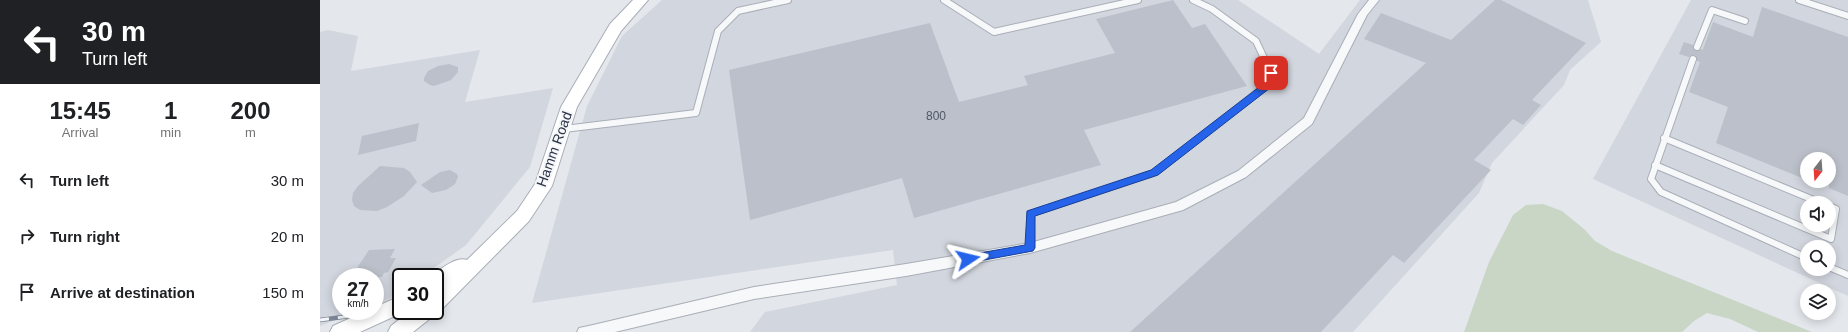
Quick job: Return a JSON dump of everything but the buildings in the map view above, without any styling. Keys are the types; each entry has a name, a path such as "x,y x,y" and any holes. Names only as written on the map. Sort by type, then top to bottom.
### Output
{"main road":[{"name":"Hamm Road","path":"444,294 524,216 543,186 569,107 615,28 641,0"},
{"path":"444,278 496,244"},
{"path":"340,332 392,308"},
{"path":"398,332 413,320"}],"street":[{"path":"590,331 754,293 906,270 1030,248 1180,206 1242,174 1308,121 1363,14 1374,0"},
{"path":"590,331 611,332"}],"lane":[{"path":"562,129 696,113 718,32 738,11 788,0"},
{"path":"944,0 994,32 1138,0"},
{"path":"1030,248 1030,214 1154,173 1267,85 1271,73 1256,41 1212,9 1193,0"},
{"path":"1799,0 1848,16"},
{"path":"1697,47 1712,10 1745,21"},
{"path":"1692,59 1651,179 1661,192 1800,255"},
{"path":"1664,138 1805,196"},
{"path":"1655,165 1800,226"},
{"path":"1814,232 1831,239 1832,232"},
{"path":"1836,270 1848,276"}],"shaded area":[{"path":"662,0 1238,0 1319,54 1360,0 1588,0 1601,42 1570,70 1564,85 1492,163 1479,193 1353,332 750,332 765,312 897,285 893,250 532,303 587,106 622,36"},
{"path":"1691,0 1848,0 1848,296 1836,290 1836,284 1822,284 1804,276 1836,276 1836,240 1800,240 1800,274 1593,179"},
{"path":"328,30 358,36 351,71 480,50 465,102 553,88 530,167 466,245 434,268 392,268 392,297 384,301 384,268 332,268 332,320 336,320 320,326 320,32"}],"green space":[{"path":"1543,204 1562,211 1584,229 1595,241 1612,251 1812,332 1758,332 1730,319 1707,313 1694,321 1682,332 1464,332 1489,262 1513,215 1526,205"}],"railway":[{"path":"320,320 332,318"}],"route":[{"path":"968,259 1030,248 1030,214 1154,173 1192,145 1267,85 1271,73"}]}
